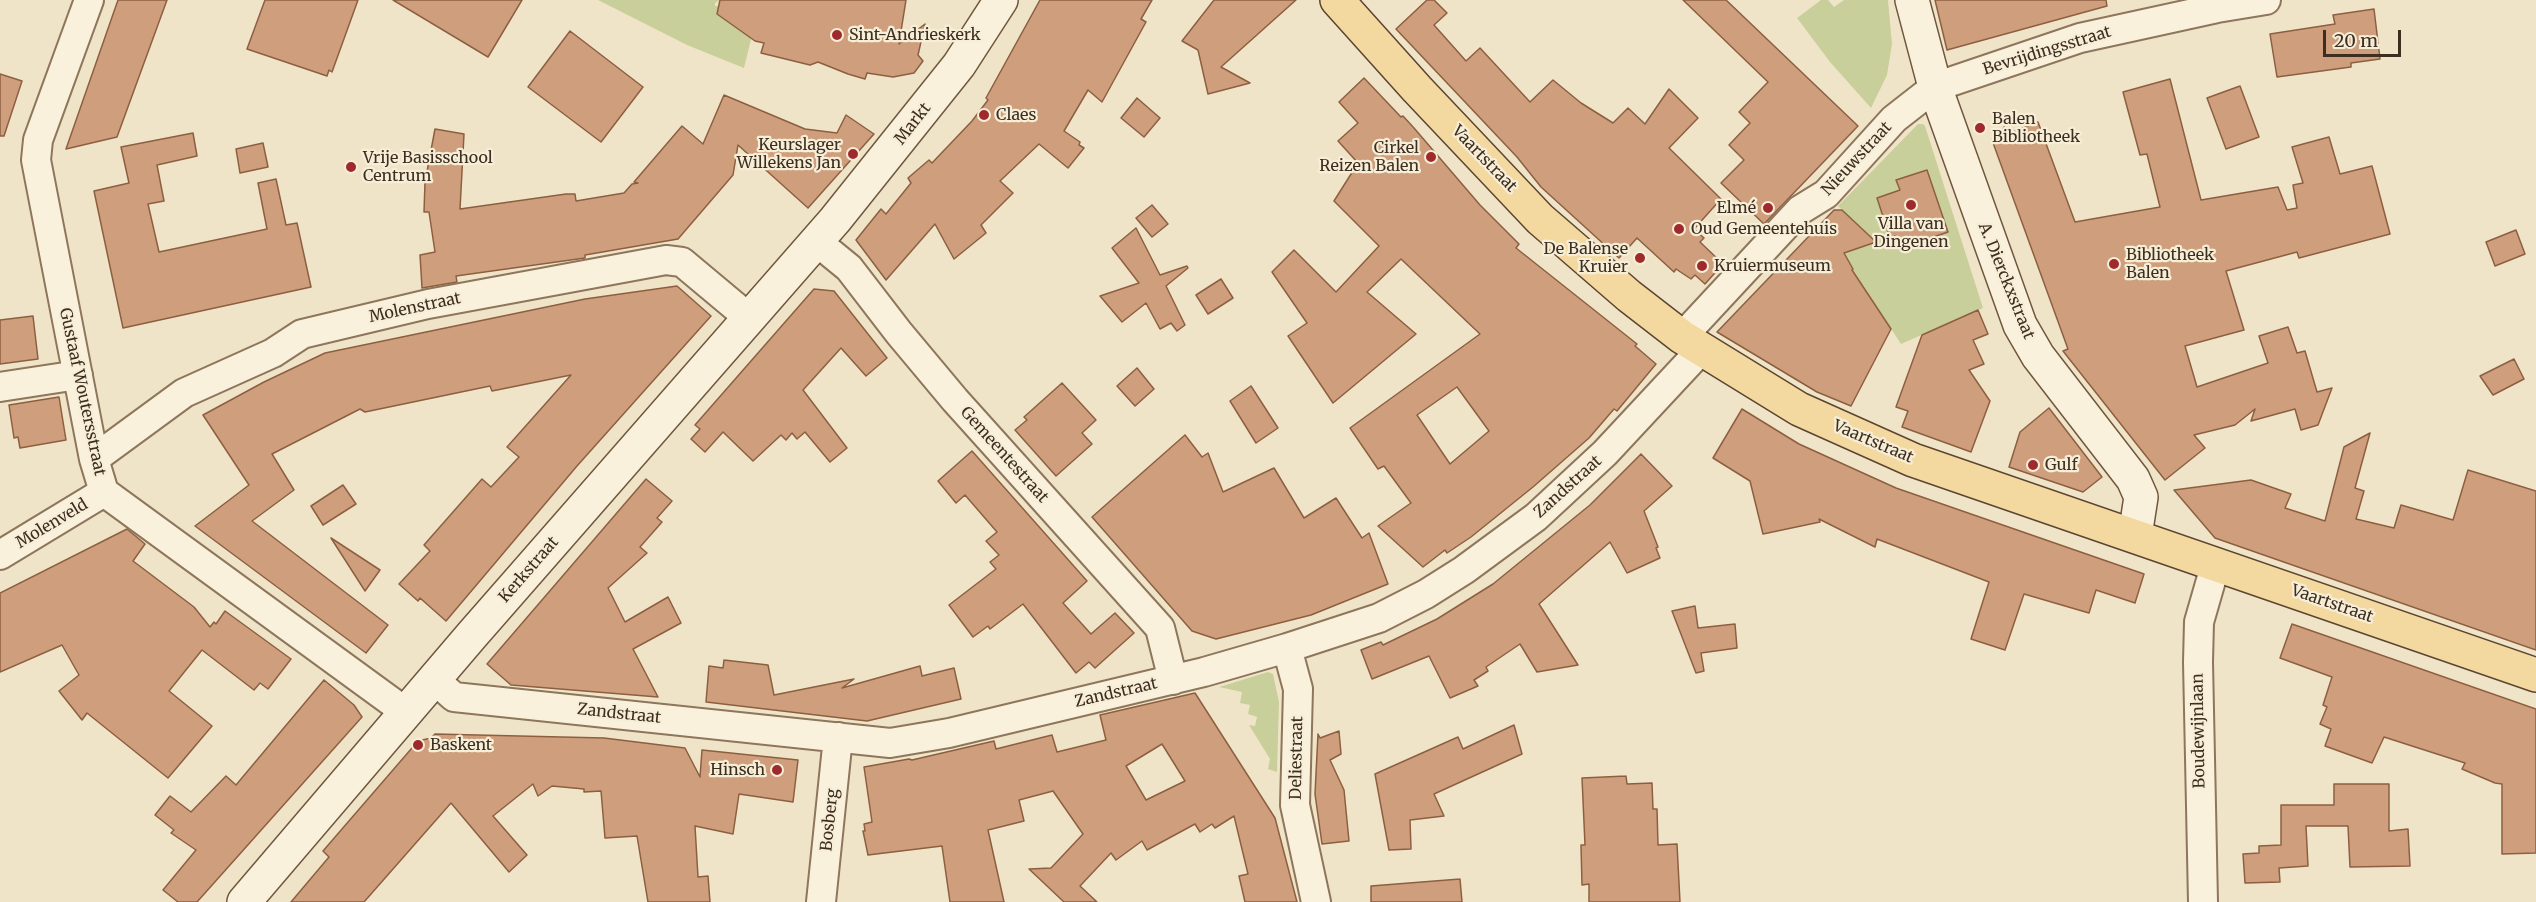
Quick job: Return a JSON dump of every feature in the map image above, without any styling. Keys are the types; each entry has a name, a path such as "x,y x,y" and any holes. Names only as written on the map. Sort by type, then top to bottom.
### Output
{"main road":[{"name":"Markt","path":"816,241 959,65 1001,0"},
{"name":"Vaartstraat","path":"1337,0 1417,89 1540,219 1629,296 1691,343 1799,409 1913,460 2536,675"},
{"name":"A. Dierckxstraat","path":"1912,0 1935,87 2020,325 2038,356 2133,479 2141,497 2141,510 2135,536"},
{"name":"Kerkstraat","path":"244,902 816,241"}],"street":[{"name":"Gustaaf Woutersstraat","path":"89,0 38,140 36,160 94,459 104,492 407,713"},
{"name":"Bevrijdingsstraat","path":"1935,87 2080,38 2217,8 2266,0"},
{"name":"Nieuwstraat","path":"1691,343 1800,210 1826,194 1894,119 1935,87"},
{"name":"Gemeentestraat","path":"816,241 849,268 955,400 1160,628 1173,680"},
{"name":"Molenstraat","path":"94,459 184,393 273,353 302,334 428,304 666,260 682,262 749,318"},
{"name":"Zandstraat","path":"435,680 454,698 890,742 949,733 1173,680 1287,648 1379,618 1426,594 1464,570 1536,517 1596,461 1691,343"},
{"path":"0,387 78,375"},
{"name":"Molenveld","path":"0,555 104,492"},
{"name":"Boudewijnlaan","path":"2203,902 2199,622 2216,563"},
{"name":"Deliestraat","path":"1287,648 1298,689 1295,805 1317,902"},
{"name":"Bosberg","path":"821,902 838,737"}],"green space":[{"path":"598,0 720,0 715,3 715,6 720,6 726,14 723,18 726,21 755,23 744,68 687,45"},
{"path":"1821,0 1828,0 1834,7 1844,0 1888,0 1892,44 1887,75 1871,108 1830,62 1797,18"},
{"path":"1918,124 1925,126 1983,308 1901,344 1852,270 1843,250 1863,229 1838,206"},
{"path":"1268,672 1273,674 1279,702 1277,772 1268,769 1270,759 1249,725 1255,726 1257,717 1248,714 1250,705 1240,703 1242,692 1219,687"}],"building":[{"path":"118,0 167,0 117,137 66,149"},
{"path":"265,0 358,0 332,72 329,70 327,76 247,49"},
{"path":"393,0 522,0 488,57"},
{"name":"Sint-Andrieskerk","path":"720,0 906,0 899,44 925,24 918,55 923,61 914,73 893,77 867,73 865,79 818,62 810,65 761,53 764,43 755,41 717,14"},
{"path":"1040,0 1152,0 1141,19 1146,22 1102,102 1088,90 1064,131 1080,142 1079,145 1084,148 1068,168 1039,144 1000,181 1013,193 981,225 986,233 954,259 935,224 886,280 856,240 881,209 886,214 911,183 908,178 929,160 932,163 972,121 988,100 986,98"},
{"path":"1214,0 1296,0 1221,67 1250,83 1208,94 1198,50 1182,41"},
{"path":"1427,0 1434,0 1447,13 1434,25 1466,61 1480,48 1530,102 1553,80 1581,103 1613,123 1628,108 1645,124 1669,89 1698,118 1669,148 1721,199 1694,229 1704,238 1700,242 1723,264 1705,284 1695,275 1691,279 1676,269 1674,272 1637,238 1619,258 1541,187 1517,157 1396,29"},
{"path":"1683,0 1726,0 1858,126 1764,224 1721,183 1744,160 1729,145 1750,123 1739,112 1768,82"},
{"path":"1935,0 2106,0 2107,6 1947,50"},
{"path":"2374,9 2380,59 2351,63 2351,67 2277,77 2270,34 2335,24 2333,15"},
{"path":"570,31 643,87 601,142 528,87"},
{"path":"0,74 22,81 4,136 0,136"},
{"path":"1364,78 1401,117 1403,116 1480,205 1519,244 1516,248 1637,344 1635,346 1656,364 1617,411 1614,409 1589,438 1533,487 1471,537 1447,553 1445,550 1423,567 1378,526 1411,503 1384,466 1378,469 1350,428 1480,334 1401,259 1367,292 1416,334 1333,403 1288,336 1307,323 1272,272 1294,250 1336,292 1379,246 1334,201 1358,163 1338,141 1358,123 1339,102","holes":["1457,387 1489,431 1450,464 1417,415"]},
{"path":"2170,79 2201,200 2278,187 2287,210 2297,208 2293,185 2303,183 2292,147 2329,137 2340,174 2372,166 2390,234 2299,258 2297,252 2226,271 2244,330 2185,346 2197,387 2268,363 2259,336 2288,327 2297,353 2305,351 2317,392 2332,388 2318,425 2301,430 2295,409 2251,421 2255,409 2235,425 2194,435 2205,448 2165,480 2063,351 2068,349 1992,140 2000,137 2004,127 2013,132 2038,122 2075,222 2160,207 2147,154 2140,155 2123,92"},
{"path":"2240,86 2259,137 2226,149 2207,98"},
{"path":"724,95 805,129 837,133 846,115 874,134 808,208 738,145 733,175 678,239 585,255 585,258 456,276 457,282 422,288 420,255 435,252 429,212 424,212 425,182 435,129 464,134 460,209 566,194 575,194 576,201 624,193 632,184 638,183 634,182 682,126 703,144"},
{"path":"1137,98 1160,118 1144,137 1121,118"},
{"path":"193,133 197,156 157,165 164,201 148,204 159,252 267,229 258,183 276,179 286,225 297,223 311,287 123,328 94,191 129,183 121,147"},
{"path":"263,143 268,167 240,173 236,149"},
{"name":"Villa van Dingenen","path":"1927,170 1948,232 1922,241 1908,239 1898,242 1895,236 1890,238 1877,198 1900,190 1896,180"},
{"path":"1152,205 1168,224 1152,237 1136,218"},
{"path":"1834,210 1842,210 1876,242 1844,253 1852,270 1891,329 1851,406 1817,392 1717,332"},
{"path":"1136,228 1160,275 1187,266 1188,268 1166,286 1185,325 1177,331 1171,323 1160,329 1146,303 1122,322 1100,296 1139,283 1112,248"},
{"path":"2516,230 2525,254 2495,266 2486,242"},
{"path":"1221,279 1233,298 1208,314 1196,295"},
{"path":"677,286 711,316 577,466 446,621 420,598 418,601 399,584 430,551 424,545 482,479 491,487 519,457 507,447 571,375 492,391 490,386 365,412 360,409 272,454 294,490 252,521 388,625 366,653 195,526 249,485 203,415 264,382 325,353 585,299"},
{"path":"814,289 834,291 887,358 866,376 841,348 803,390 847,448 830,462 805,432 797,439 792,433 786,440 781,435 753,461 723,432 705,452 691,439 700,429 695,425"},
{"path":"1978,310 1988,334 1973,340 1984,364 1969,370 1990,401 1971,452 1902,427 1908,411 1896,407 1922,335"},
{"path":"33,316 38,359 0,364 0,320"},
{"path":"2514,359 2524,379 2493,395 2480,376"},
{"path":"1137,368 1154,389 1135,406 1117,386"},
{"path":"1062,383 1096,420 1082,433 1092,444 1056,476 1015,430 1027,420 1024,417"},
{"path":"1251,386 1278,428 1256,443 1230,401"},
{"path":"59,397 66,440 20,448 18,437 14,438 9,405"},
{"path":"2049,408 2102,477 2083,492 2009,467 2020,432"},
{"path":"1742,409 1799,444 1896,488 2144,574 2135,603 2096,590 2089,613 2024,594 2005,650 1971,639 1989,582 1877,539 1875,547 1819,519 1820,522 1763,534 1750,481 1713,458"},
{"path":"2370,433 2355,488 2364,491 2356,519 2394,528 2401,505 2453,520 2468,470 2536,491 2536,650 2215,538 2174,490 2251,480 2291,494 2285,508 2325,521 2344,447"},
{"path":"1185,435 1202,457 1208,453 1223,492 1274,468 1304,518 1336,498 1362,538 1369,533 1388,584 1311,615 1216,639 1192,631 1092,517"},
{"path":"972,451 1087,581 1063,603 1091,634 1115,613 1134,633 1095,668 1089,662 1076,673 1023,604 990,629 988,626 973,637 949,605 996,569 990,562 999,555 986,541 997,532 965,495 956,503 938,481"},
{"path":"1641,454 1672,486 1644,511 1660,558 1627,573 1610,542 1539,604 1578,665 1537,672 1520,644 1486,667 1488,671 1474,680 1478,686 1450,698 1429,656 1372,679 1361,650 1381,642 1383,645 1437,619 1493,584 1590,505"},
{"path":"646,479 672,501 657,518 662,522 640,547 647,553 608,588 625,622 668,597 681,623 633,649 658,697 511,685 487,664"},
{"path":"343,485 356,504 323,525 311,506"},
{"path":"127,529 145,544 133,561 194,607 210,627 214,622 216,624 225,611 291,659 268,689 260,683 254,690 202,650 169,691 212,726 168,778 87,713 82,720 59,691 79,675 62,645 0,672 0,593"},
{"path":"331,538 380,570 365,591"},
{"path":"1695,606 1698,628 1735,624 1737,648 1701,653 1704,671 1696,673 1672,611"},
{"path":"2292,624 2536,709 2536,853 2502,854 2502,784 2462,769 2465,763 2384,737 2372,763 2325,746 2331,729 2320,724 2327,707 2323,705 2332,677 2280,658"},
{"path":"724,660 768,665 774,695 854,679 842,688 920,666 922,676 954,668 961,699 867,721 706,702 709,666 723,668"},
{"path":"324,680 354,705 362,717 197,902 178,902 163,890 196,850 171,833 174,830 155,815 170,796 191,812 226,776 236,785"},
{"path":"1195,693 1275,818 1297,902 1245,902 1239,876 1248,874 1234,816 1215,828 1212,824 1200,832 1195,824 1147,850 1142,841 1116,860 1111,853 1080,886 1097,902 1064,902 1029,869 1051,868 1083,834 1053,791 1019,800 1024,821 988,830 1004,902 950,902 942,846 868,855 863,831 865,831 864,824 872,822 864,767 912,760 994,741 996,749 1052,735 1057,752 1106,740 1100,715","holes":["1162,744 1185,781 1146,800 1126,766"]},
{"path":"1514,725 1522,754 1434,794 1444,816 1410,820 1411,849 1389,850 1375,774 1458,737 1463,749"},
{"path":"1339,731 1341,754 1330,760 1344,790 1349,841 1322,844 1315,794 1318,734 1320,738"},
{"path":"435,734 604,738 685,748 700,777 702,750 798,760 793,802 739,794 733,834 695,826 698,877 708,876 710,902 648,902 637,836 605,838 601,791 584,792 584,789 552,786 538,796 533,784 493,816 527,855 509,872 451,803 364,902 291,902 329,857 323,851 418,741 431,738"},
{"path":"1626,776 1627,784 1652,783 1653,809 1657,809 1658,845 1677,844 1680,902 1589,902 1589,884 1582,885 1581,845 1585,845 1582,778"},
{"path":"2334,784 2389,784 2389,831 2408,829 2410,866 2350,867 2348,826 2306,826 2308,866 2279,868 2280,882 2245,883 2243,854 2259,853 2259,846 2281,845 2281,805 2334,805"},
{"path":"1460,879 1462,902 1371,902 1371,886"}],"place":[{"name":"Sint-Andrieskerk","path":"837,35"},
{"name":"Claes","path":"984,115"},
{"name":"Balen Bibliotheek","path":"1980,128"},
{"name":"Keurslager Willekens Jan","path":"853,154"},
{"name":"Cirkel Reizen Balen","path":"1431,157"},
{"name":"Vrije Basisschool Centrum","path":"351,167"},
{"name":"Villa van Dingenen","path":"1911,205"},
{"name":"Elmé","path":"1768,208"},
{"name":"Oud Gemeentehuis","path":"1679,229"},
{"name":"De Balense Kruier","path":"1640,258"},
{"name":"Bibliotheek Balen","path":"2114,264"},
{"name":"Kruiermuseum","path":"1702,266"},
{"name":"Gulf","path":"2033,465"},
{"name":"Baskent","path":"418,745"},
{"name":"Hinsch","path":"777,770"}]}
